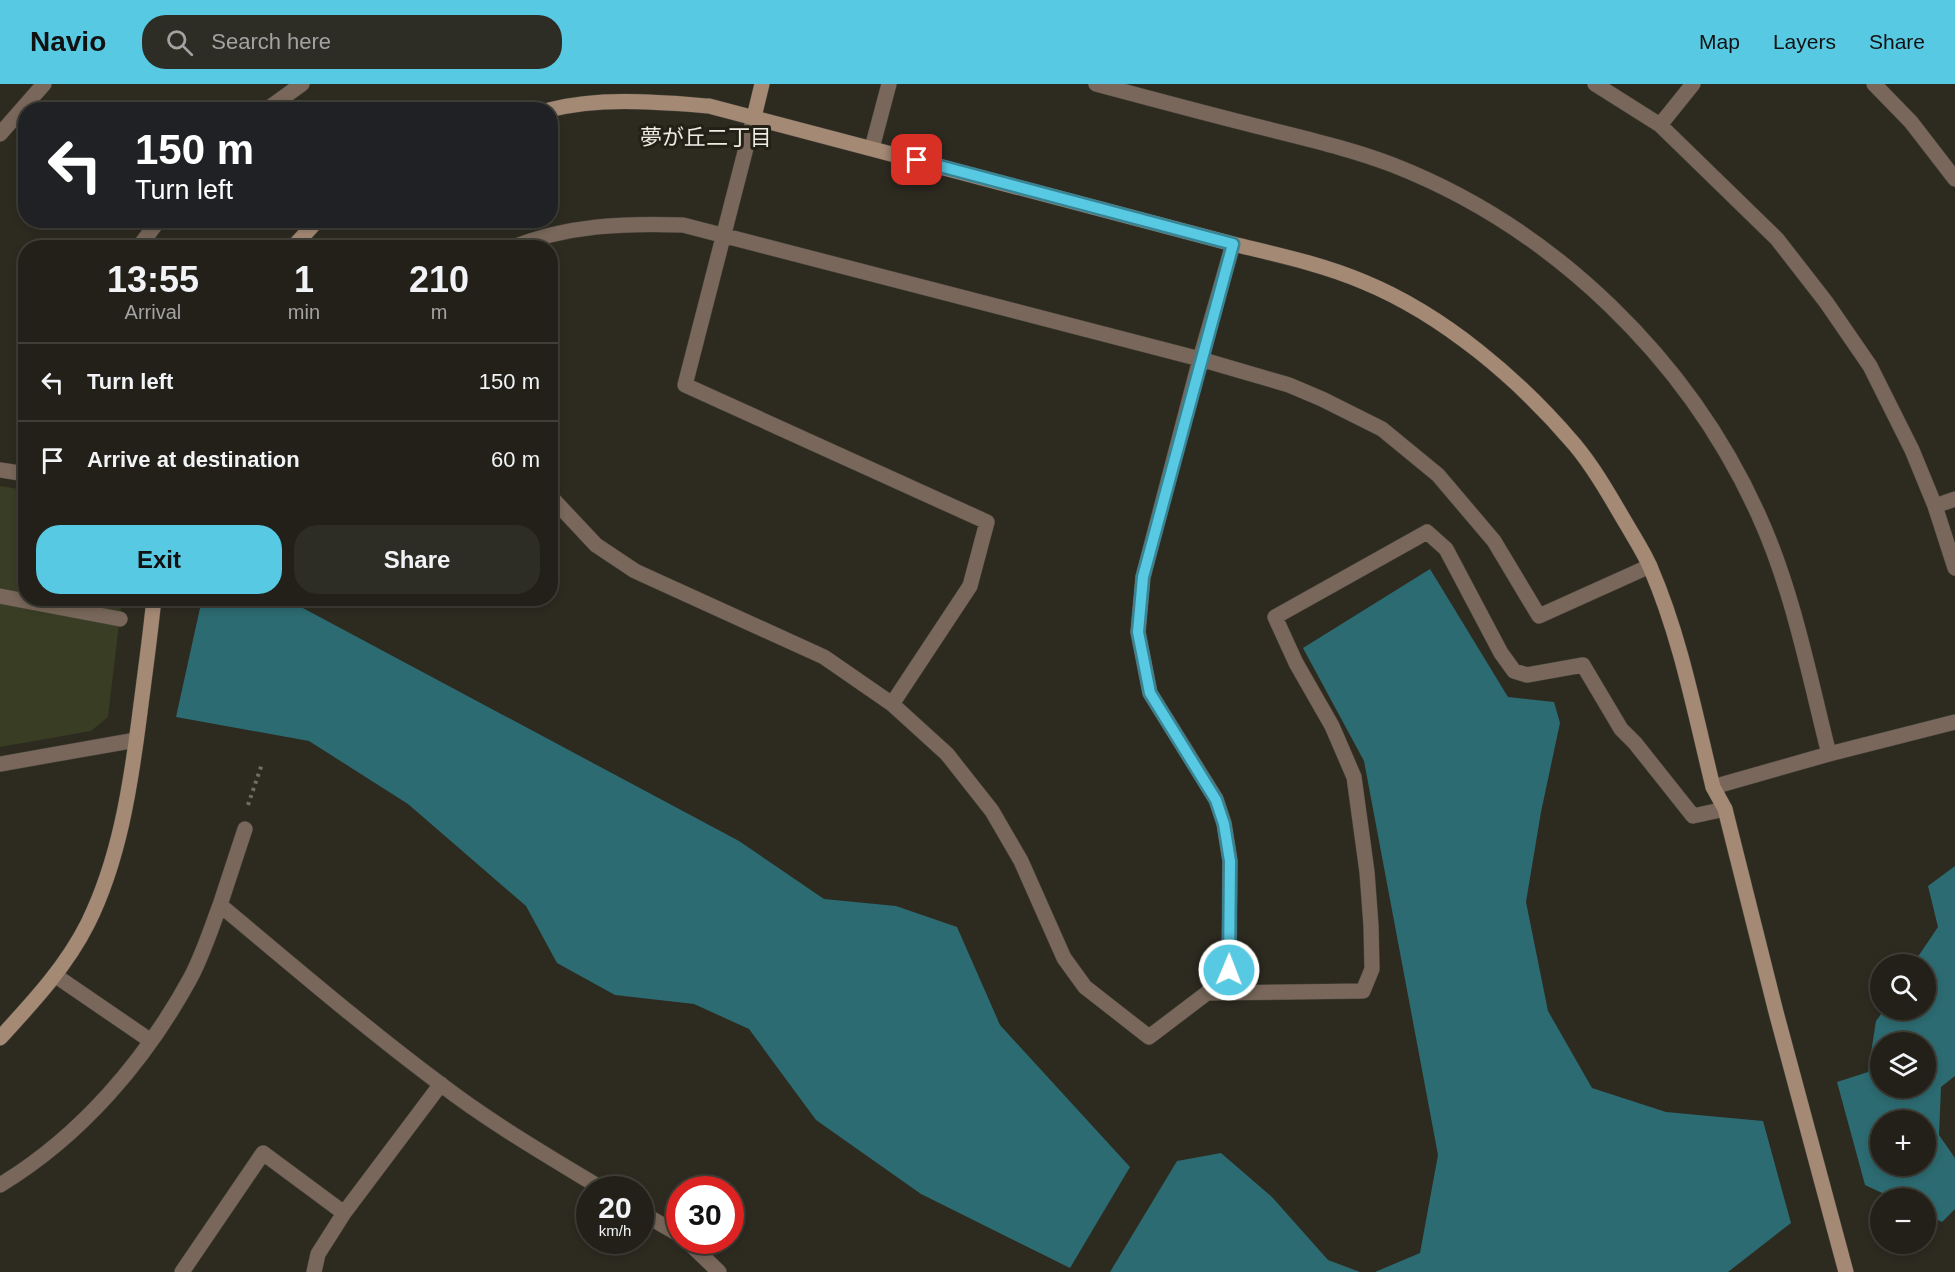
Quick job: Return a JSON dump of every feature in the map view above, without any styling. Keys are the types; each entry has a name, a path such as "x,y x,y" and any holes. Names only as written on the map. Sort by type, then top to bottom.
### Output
{"street":[{"path":"28,102 44,84"},
{"path":"277,102 302,84"},
{"path":"762,84 685,385 987,522 970,586 892,704"},
{"path":"872,148 890,84"},
{"path":"1096,84 1345,149 1393,165 1458,194 1507,224 1557,259 1605,301 1635,330 1685,392 1737,472 1759,516 1792,609 1829,754"},
{"path":"1595,84 1660,126 1778,239 1826,302 1870,366 1912,450 1935,506 1955,568"},
{"path":"1660,126 1693,84"},
{"path":"1874,84 1911,122 1955,179"},
{"path":"558,109 601,102 651,101 709,106 1233,244 1318,264 1366,282 1406,303 1484,356 1532,398 1576,446 1612,499 1650,566 1669,614 1713,787 1725,808 1776,1012 1846,1272"},
{"path":"0,134 18,114"},
{"path":"532,240 566,231 607,225 683,225 1200,359 1289,385 1338,406 1382,429 1438,475 1494,541 1539,616 1650,566"},
{"path":"299,240 311,228"},
{"path":"558,505 596,545 635,571 824,657 892,704 947,754 992,811 1021,861 1064,958 1085,987 1149,1037 1208,993 1229,970 1230,861 1224,824 1216,800 1150,693 1138,632 1143,577 1200,359 1233,244"},
{"path":"0,470 18,473"},
{"path":"1935,506 1955,499"},
{"path":"1208,993 1363,991 1372,969 1371,926 1367,872 1354,777 1332,726 1296,663 1275,617 1427,532 1446,549 1501,653 1514,671 1527,675 1583,665 1621,729 1635,742 1693,816 1725,808"},
{"path":"0,596 18,599"},
{"path":"52,606 120,619"},
{"path":"0,1038 56,976 88,923 105,881 118,844 127,801 153,606"},
{"path":"1713,787 1955,722"},
{"path":"0,764 136,740"},
{"path":"0,1185 62,1140 108,1095 151,1041 191,976 220,905 245,829"},
{"path":"220,905 441,1084 520,1139 581,1176"},
{"path":"56,976 151,1041"},
{"path":"315,1272 318,1254 344,1213 441,1084"},
{"path":"182,1272 263,1153 344,1213"},
{"path":"700,1254 719,1272"}],"path":[{"path":"245,829 244,817 262,764"}],"green space":[{"path":"0,486 18,489 18,606 121,606 108,717 91,731 0,747"}],"water":[{"path":"1430,569 1508,697 1554,702 1560,723 1541,812 1526,902 1548,1011 1592,1088 1666,1112 1763,1121 1791,1223 1728,1272 1375,1272 1420,1253 1438,1155 1364,761 1303,648"},
{"path":"200,606 299,606 739,841 824,899 896,906 957,927 1000,1025 1130,1167 1070,1268 921,1194 816,1120 749,1029 694,1004 615,995 557,963 526,906 408,804 309,741 176,717"},
{"path":"1955,866 1955,1076 1941,1087 1939,1135 1955,1158 1955,1209 1942,1222 1936,1219 1936,1188 1871,1188 1865,1185 1837,1082 1868,1072 1870,1059 1870,1098 1936,1098 1936,1032 1874,1032 1877,1020 1936,1020 1936,954 1920,954 1938,927 1928,886"},
{"path":"1221,1153 1272,1197 1328,1260 1360,1272 1110,1272 1177,1161"}],"district":[{"name":"夢が丘二丁目","path":"706,137"}],"route":[{"path":"917,160 1233,244 1200,359 1143,577 1139,601 1138,632 1150,693 1216,800 1224,824 1230,861 1229,970"}]}
